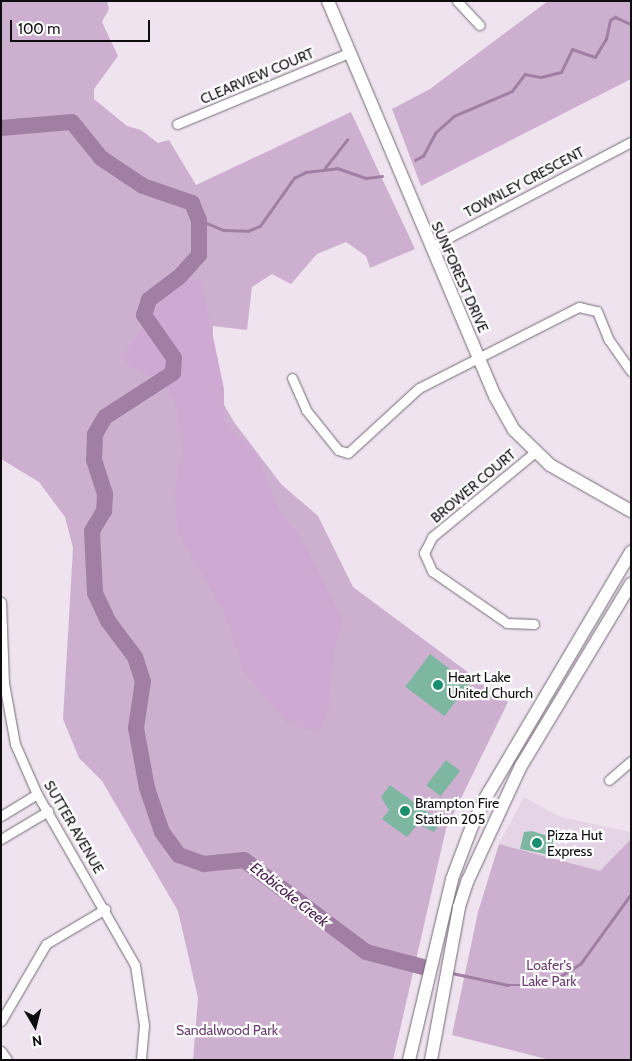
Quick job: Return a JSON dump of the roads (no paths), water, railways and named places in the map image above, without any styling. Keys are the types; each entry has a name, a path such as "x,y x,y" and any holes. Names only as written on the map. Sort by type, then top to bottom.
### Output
{"main road":[{"name":"SUNFOREST DRIVE","path":"328,1 348,53 480,360 514,430 535,452 599,496 631,511"},
{"path":"409,1060 453,876 486,797 631,552"},
{"path":"431,1060 449,960 465,889 494,819 521,766 631,584"}],"street":[{"path":"457,1 479,25"},
{"name":"CLEARVIEW COURT","path":"177,124 348,53"},
{"name":"TOWNLEY CRESCENT","path":"431,246 631,142"},
{"path":"292,378 306,410 338,450 348,453 419,388 480,360 579,307 590,307 597,311 609,340 631,371"},
{"name":"BROWER COURT","path":"534,624 507,623 432,571 424,553 432,537 535,452"},
{"name":"SUTTER AVENUE","path":"1,602 4,698 15,744 37,794 125,943 139,981 144,1025 140,1060"},
{"path":"609,780 631,762"},
{"path":"1,816 37,794"},
{"path":"1,839 48,811"},
{"path":"1,1021 46,944 105,909"},
{"path":"1,1051 6,1060"}],"waterway":[{"path":"415,160 423,156 435,133 454,116 512,91 525,74 541,77 561,72 572,49 595,57 606,39 610,20 615,17 631,24"},
{"name":"Etobicoke Creek","path":"1,128 72,122 101,158 143,186 192,203 199,220 199,255 179,277 149,300 144,315 174,358 173,373 105,417 95,434 94,460 105,494 104,511 92,531 95,593 108,621 135,657 143,681 136,728 147,788 162,832 179,855 204,864 244,860 366,952 423,967"},
{"path":"325,168 347,140"},
{"path":"199,220 224,230 248,231 260,226 294,178 306,172 337,168 366,178 382,176"},
{"name":"Etobicoke Creek","path":"452,973 508,985 534,985 559,977 581,963 631,894"}],"place":[{"name":"Heart Lake United Church","path":"438,685"},
{"name":"Brampton Fire Station 205","path":"405,811"},
{"name":"Pizza Hut Express","path":"537,843"}],"park label":[{"name":"Loafer's Lake Park","path":"549,974"},
{"name":"Sandalwood Park","path":"227,1030"}]}
